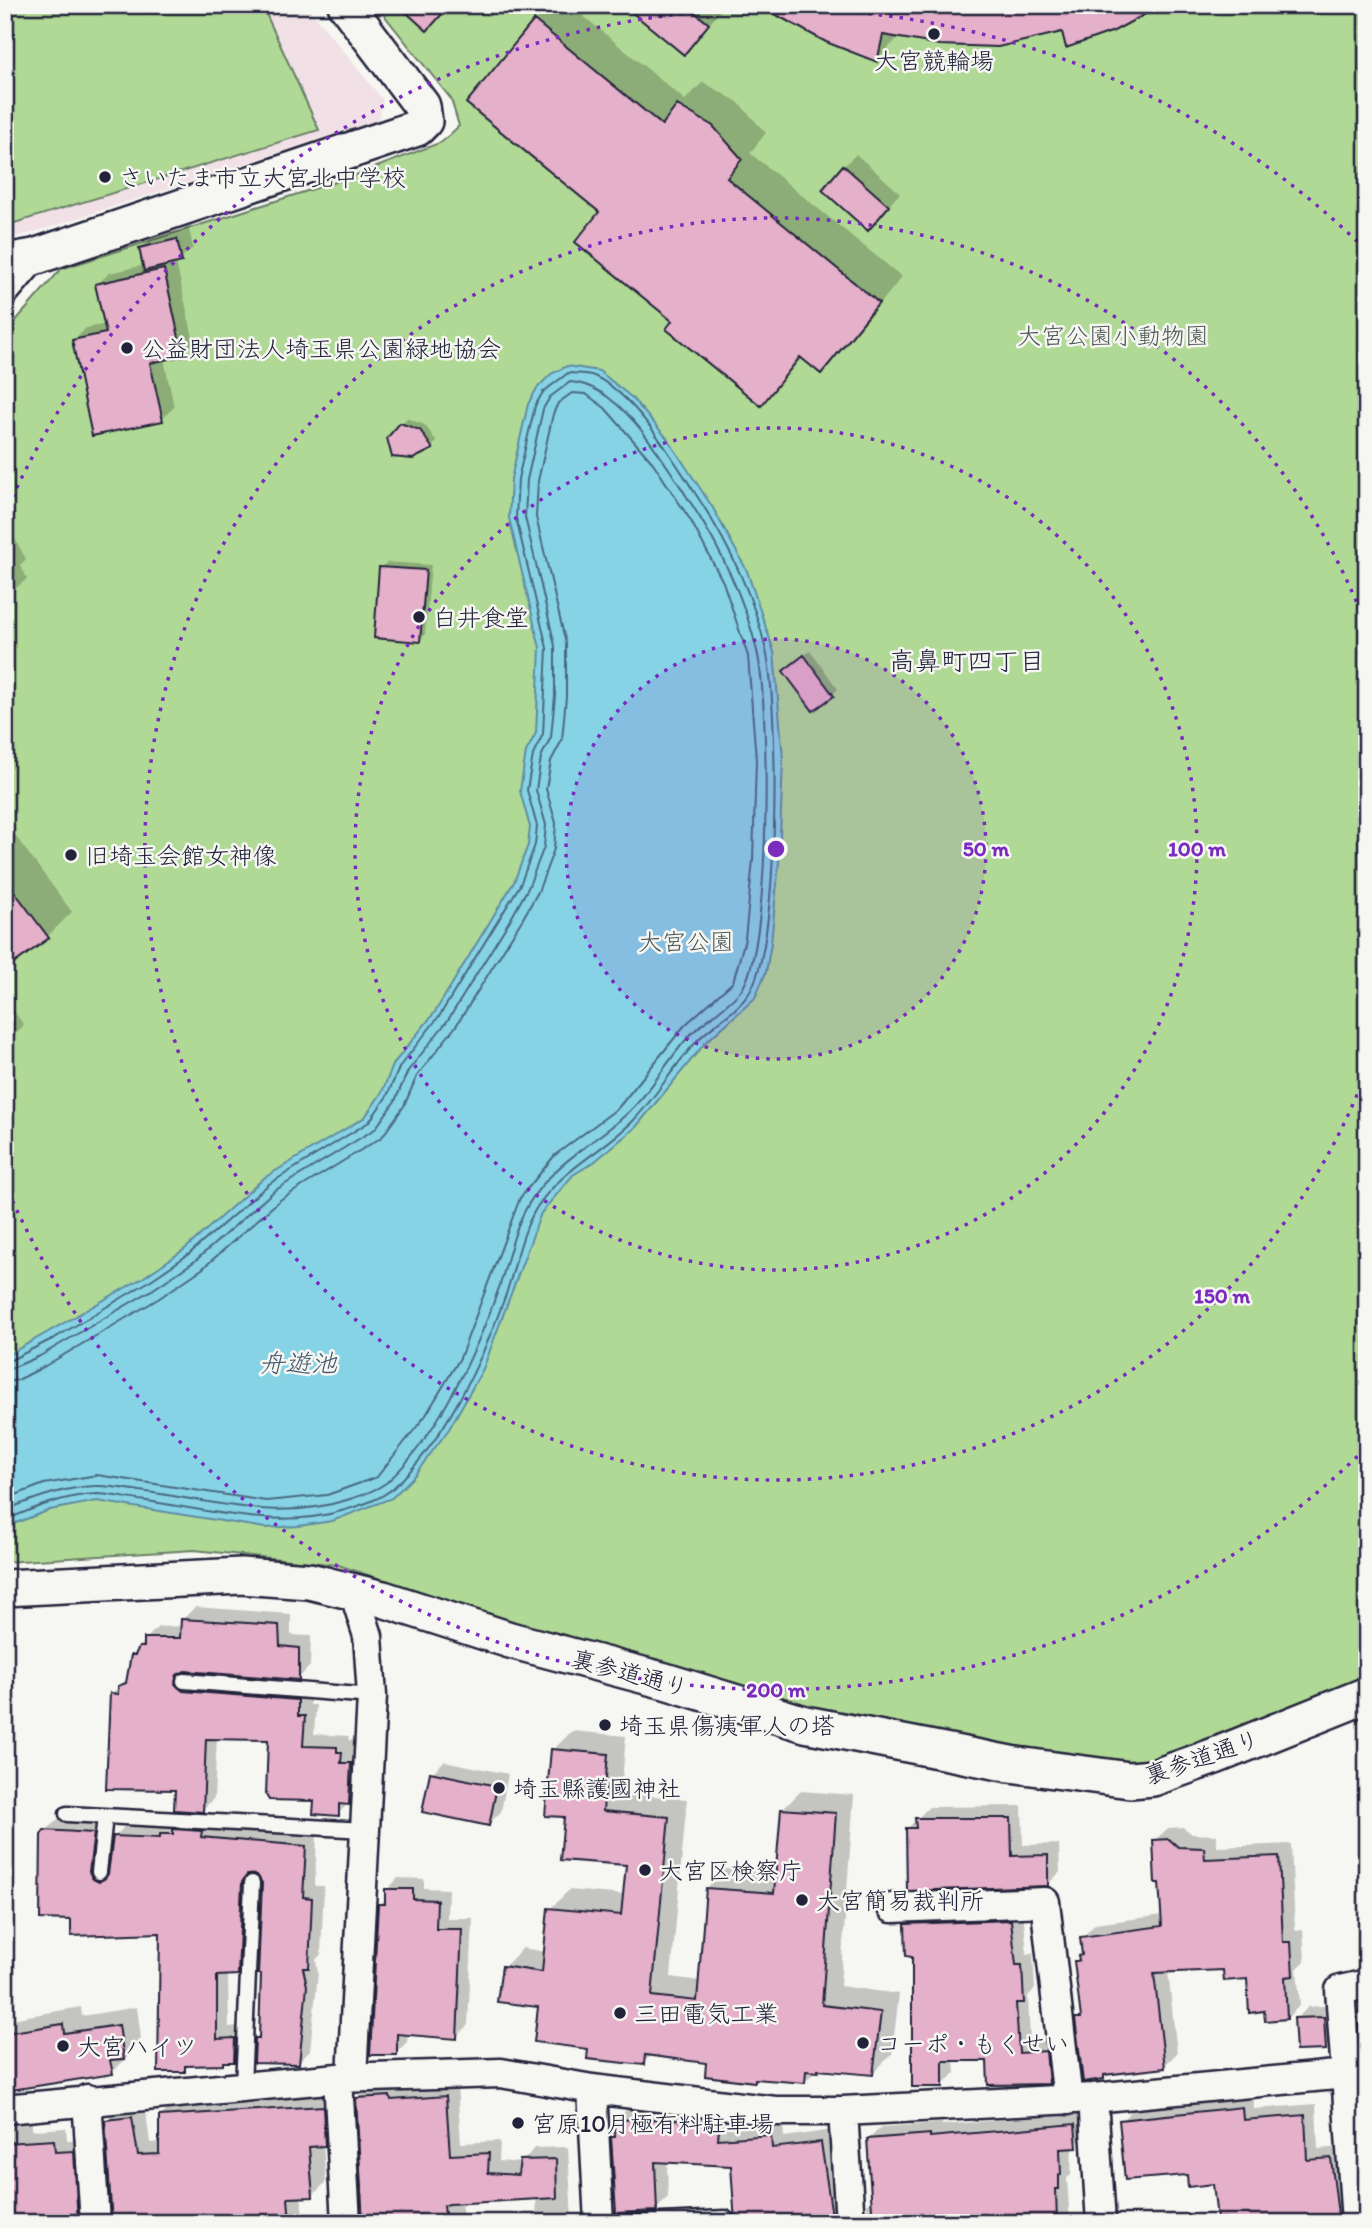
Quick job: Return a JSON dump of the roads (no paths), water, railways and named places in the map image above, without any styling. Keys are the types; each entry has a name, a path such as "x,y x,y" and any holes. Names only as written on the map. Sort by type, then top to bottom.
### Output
{"street":[{"path":"5,291 20,260 417,128 424,121 422,106 346,5"},
{"name":"裏参道通り","path":"5,1588 241,1576 309,1581 805,1724 1010,1764 1130,1780 1153,1778 1367,1695"},
{"path":"346,2223 345,2078 365,1830 372,1696 368,1636 354,1592"},
{"path":"892,1908 1045,1902 1101,2223"},
{"path":"1356,2223 1340,1990 1367,1984"},
{"path":"5,2109 88,2099 345,2078 501,2073 592,2089 775,2111 843,2111 1080,2099 1346,2074"},
{"path":"592,2089 599,2223"},
{"path":"88,2099 95,2223"},
{"path":"843,2111 850,2223"}],"lane":[{"path":"184,1681 372,1696"},
{"path":"67,1814 365,1830"},
{"path":"99,1872 105,1816"},
{"path":"243,2086 252,1883"},
{"path":"620,2223 725,2218"}],"water":[{"name":"舟遊池","path":"567,366 599,371 631,397 667,438 713,508 747,571 774,652 783,759 779,862 766,972 755,998 705,1043 636,1127 594,1162 573,1175 541,1213 483,1369 449,1429 413,1477 392,1498 332,1521 299,1526 265,1528 97,1501 50,1510 5,1527 5,1363 8,1355 144,1277 185,1249 264,1178 365,1117 382,1092 394,1063 435,1012 514,882 528,845 530,827 520,791 526,752 536,733 540,648 509,518 511,479 528,404 537,388 551,374"}],"place":[{"name":"大宮競輪場","path":"934,34"},
{"name":"さいたま市立大宮北中学校","path":"105,177"},
{"name":"公益財団法人埼玉県公園緑地協会","path":"127,348"},
{"name":"白井食堂","path":"419,617"},
{"name":"旧埼玉会館女神像","path":"71,855"},
{"name":"埼玉県傷痍軍人の塔","path":"605,1725"},
{"name":"埼玉縣護國神社","path":"499,1788"},
{"name":"大宮区検察庁","path":"645,1870"},
{"name":"大宮簡易裁判所","path":"802,1900"},
{"name":"三田電気工業","path":"620,2013"},
{"name":"コーポ・もくせい","path":"863,2043"},
{"name":"大宮ハイツ","path":"63,2046"},
{"name":"宮原10月極有料駐車場","path":"518,2123"}],"district":[{"name":"高鼻町四丁目","path":"967,661"}],"park label":[{"name":"大宮公園小動物園","path":"1113,335"},
{"name":"大宮公園","path":"686,941"}]}
